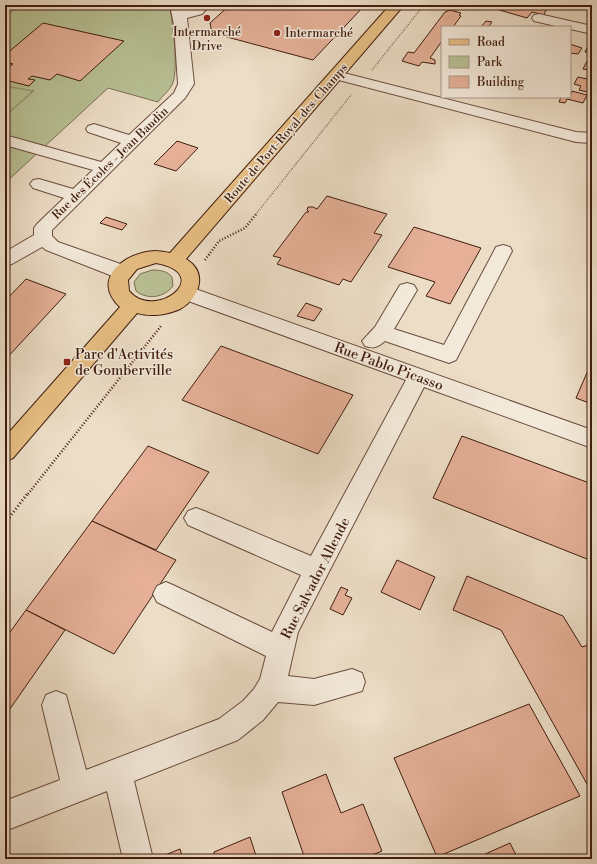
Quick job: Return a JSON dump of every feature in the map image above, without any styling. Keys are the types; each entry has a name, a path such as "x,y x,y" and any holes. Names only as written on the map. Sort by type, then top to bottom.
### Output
{"main road":[{"name":"Route de Port-Royal-des-Champs","path":"175,260 397,5"},
{"path":"161,257 175,260 186,267 192,278 191,286 187,293 177,302 163,307 142,308 126,301 118,290 117,284 122,272 128,266 146,258 161,257"},
{"path":"5,452 133,305"}],"street":[{"path":"178,10 197,11 203,5"},
{"name":"Rue des Écoles - Jean Baudin","path":"43,238 43,228 180,95 186,84 178,10"},
{"path":"539,18 592,30"},
{"path":"336,75 576,137 592,138"},
{"path":"94,129 132,141"},
{"path":"5,140 105,168"},
{"path":"39,184 75,196"},
{"path":"5,260 43,238 52,246 122,272"},
{"path":"382,332 449,355 503,251"},
{"path":"360,356 382,332 406,290"},
{"name":"Rue Pablo Picasso","path":"187,293 592,439"},
{"name":"Rue Salvador Allende","path":"5,816 228,730 253,711 271,688 279,649 286,629 318,571 418,377"},
{"path":"196,518 318,571"},
{"path":"166,594 279,649"},
{"path":"271,688 314,692 352,682"},
{"path":"56,705 76,788"},
{"path":"117,772 138,859"}],"path":[{"path":"5,16 20,5"},
{"path":"206,264 204,258 219,242 245,228 424,5"},
{"path":"5,86 32,91 5,116"},
{"path":"5,522 163,324"}],"green space":[{"path":"5,5 169,5 174,33 175,58 174,78 172,85 158,102 108,88 5,183"},
{"path":"152,270 168,273 172,277 173,286 165,293 150,297 136,291 134,282 140,274"}],"building":[{"name":"Intermarché","path":"230,5 365,5 313,60 212,33 210,23"},
{"path":"482,5 548,5 544,15 532,12 527,18"},
{"path":"450,10 461,13 459,15 461,16 454,26 441,26 441,42 430,58 435,60 435,64 422,62 419,66 402,61 408,52 414,53 445,12"},
{"path":"486,21 492,22 489,26 482,26"},
{"path":"43,23 124,41 80,81 57,74 50,80 32,76 28,79 35,80 29,86 5,80 5,69 13,64 5,62 5,55"},
{"path":"571,44 582,48 578,54 571,53"},
{"path":"589,44 592,45 592,57 589,57 591,53 585,52"},
{"path":"587,61 592,62 592,74 588,74 590,70 583,69"},
{"path":"578,77 592,80 592,93 579,90 581,86 574,84"},
{"path":"572,91 587,95 583,103 567,99 565,103 559,102 561,98 571,98"},
{"path":"177,141 198,148 176,171 154,164"},
{"path":"327,196 387,214 374,233 382,235 351,282 343,279 339,285 277,264 281,258 273,256 306,212 309,212 307,210 308,207 317,209"},
{"path":"106,217 127,224 122,230 100,223"},
{"path":"414,227 481,248 450,304 426,296 435,282 388,267"},
{"path":"26,279 66,294 5,360 5,301"},
{"path":"306,303 322,309 314,321 297,316"},
{"path":"221,346 353,395 318,454 182,400"},
{"path":"589,368 592,369 592,395 589,403 576,398"},
{"path":"462,436 592,484 592,561 433,498"},
{"path":"148,446 209,472 156,550 92,521"},
{"path":"92,521 176,560 114,654 26,610"},
{"path":"397,560 435,577 420,610 381,592"},
{"path":"467,576 563,616 582,647 588,645 592,651 592,793 501,630 453,610"},
{"path":"341,587 348,590 345,595 352,598 343,615 330,609"},
{"path":"26,610 65,630 5,716 5,639"},
{"path":"529,704 580,796 437,857 394,758"},
{"path":"326,774 341,813 363,804 382,851 362,859 305,859 282,792"},
{"path":"250,837 257,859 214,859 214,852"},
{"path":"510,843 518,859 474,859"},
{"path":"180,849 183,859 155,859"}],"place":[{"name":"Intermarché Drive","path":"207,18"},
{"name":"Intermarché","path":"277,33"},
{"name":"Parc d'Activités de Gomberville","path":"67,362"}]}
